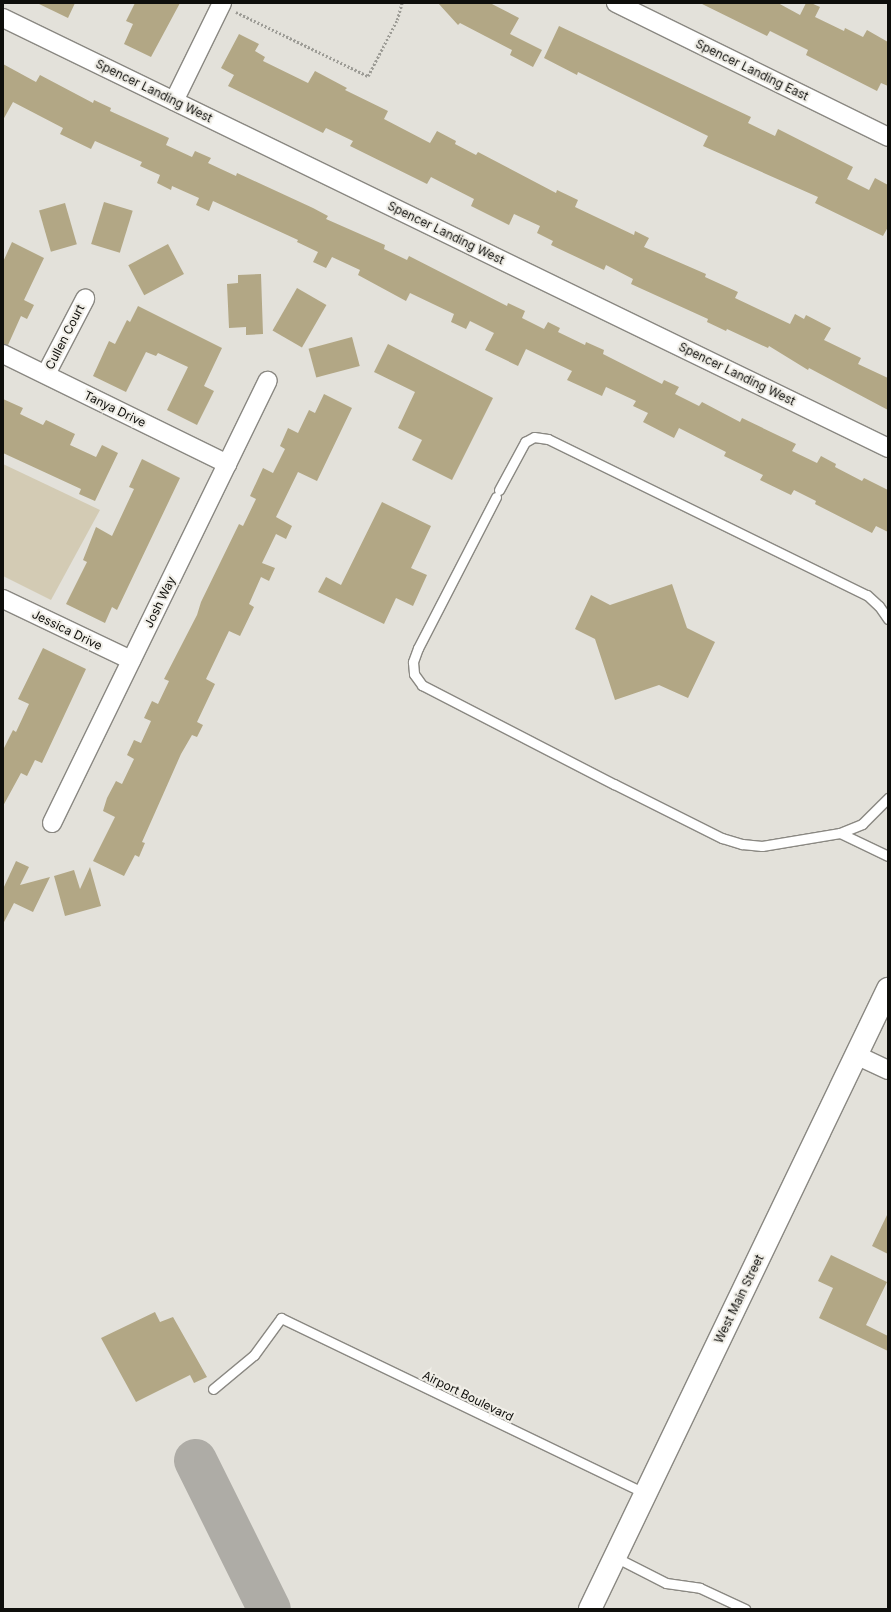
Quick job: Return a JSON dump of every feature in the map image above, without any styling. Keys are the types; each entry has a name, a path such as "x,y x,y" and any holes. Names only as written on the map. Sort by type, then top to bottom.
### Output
{"main road":[{"name":"West Main Street","path":"590,1609 888,989"}],"street":[{"name":"Spencer Landing East","path":"616,3 888,137"},
{"path":"174,101 222,4"},
{"name":"Spencer Landing West","path":"3,18 888,448"},
{"name":"Cullen Court","path":"46,374 84,299"},
{"name":"Tanya Drive","path":"3,354 228,464"},
{"name":"Josh Way","path":"52,823 268,381"},
{"name":"Jessica Drive","path":"3,599 131,660"},
{"path":"856,1055 888,1070"}],"lane":[{"path":"888,619 879,606 867,595 548,439 534,437 525,442 418,648 413,662 414,674 422,685 722,838 742,844 762,846 840,833 862,824 888,798"},
{"path":"840,833 888,856"},
{"name":"Airport Boulevard","path":"213,1389 254,1355 281,1318 645,1493"},
{"path":"615,1557 666,1583 700,1588 744,1609"}],"path":[{"path":"222,4 368,76 397,20 402,3"}],"shaded area":[{"path":"3,464 100,510 51,600 3,576"}],"building":[{"path":"37,3 75,3 68,18"},
{"path":"135,3 180,3 151,57 124,44 133,24 126,21"},
{"path":"438,3 490,3 519,18 510,34 542,50 533,67 510,55 512,50 460,23 458,25"},
{"path":"700,3 778,3 800,15 806,3 811,3 820,7 815,17 844,31 845,28 863,37 867,30 888,42 888,86 881,83 877,91 806,55 808,50 770,31 767,36"},
{"path":"559,26 751,117 748,123 775,136 778,129 853,167 847,179 869,190 875,178 888,185 888,227 883,236 815,203 818,197 703,146 708,136 578,72 577,75 544,58"},
{"path":"239,34 259,44 255,51 265,57 263,61 308,83 315,71 347,88 345,90 388,111 384,119 430,143 437,131 456,141 455,144 476,155 478,152 556,193 557,190 578,200 575,207 634,235 635,231 649,238 644,247 706,274 705,277 738,292 735,298 790,324 795,314 804,319 806,315 831,328 824,340 861,358 858,364 888,378 888,410 809,368 808,370 769,346 768,348 727,329 726,331 707,322 708,319 631,284 633,279 606,265 604,270 551,245 553,241 537,233 540,226 514,214 509,225 471,206 474,199 431,177 427,184 350,146 353,141 326,128 323,133 228,86 234,75 221,68"},
{"path":"3,64 36,82 40,75 93,103 94,100 111,108 110,111 169,138 166,145 192,157 195,151 211,158 208,163 236,176 237,173 313,208 328,216 326,219 385,245 384,249 407,260 409,256 507,306 508,303 525,311 522,318 544,329 548,322 560,328 558,332 585,345 586,342 604,350 603,354 662,384 664,380 679,387 675,394 699,406 702,402 740,422 742,418 796,444 792,451 817,463 821,456 836,464 835,467 862,481 864,478 888,490 888,532 876,526 872,533 815,504 816,501 794,490 791,495 760,480 763,475 724,456 726,452 679,428 674,438 643,422 648,413 633,406 636,401 606,387 602,396 567,380 572,371 526,349 518,366 485,350 494,333 470,321 466,329 451,322 454,314 410,293 406,301 358,275 360,270 332,257 326,268 313,262 318,252 297,242 298,240 213,201 209,211 196,205 199,198 172,186 171,190 157,183 160,175 140,166 142,162 95,141 91,149 60,134 63,128 13,102 3,120"},
{"path":"104,202 133,211 120,253 91,244"},
{"path":"65,203 77,244 51,252 39,210"},
{"path":"12,242 44,258 24,300 34,305 27,319 21,316 8,345 3,344 3,262"},
{"path":"168,244 184,274 144,295 128,265"},
{"path":"261,274 263,334 246,335 246,327 229,328 227,284 238,283 238,275"},
{"path":"297,288 326,305 302,347 272,330"},
{"path":"138,306 222,348 204,386 214,391 197,425 167,410 188,367 158,353 156,356 146,352 126,392 93,376 109,341 115,344 127,320 130,322"},
{"path":"352,337 360,366 316,378 309,349"},
{"path":"388,344 493,398 452,480 412,460 422,440 398,428 415,392 374,372"},
{"path":"324,394 352,408 317,481 298,472 276,517 292,526 286,539 276,534 262,563 275,568 269,581 261,577 249,604 254,607 240,636 229,631 206,679 215,684 197,722 203,725 197,737 192,735 181,754 142,842 145,843 139,857 135,855 124,876 93,861 115,817 103,811 107,798 116,781 122,784 134,759 127,755 134,740 141,743 151,721 144,718 152,701 158,704 169,681 164,679 197,615 201,602 239,524 243,526 256,499 250,496 263,468 273,473 285,449 280,446 288,428 298,433 309,410 315,413"},
{"path":"3,399 23,408 20,414 43,425 46,420 75,434 70,445 96,457 102,445 118,453 95,501 79,494 81,489 3,453"},
{"path":"142,459 180,478 117,610 112,607 105,623 66,604 87,562 83,560 96,527 112,536 134,489 129,487"},
{"path":"382,502 431,526 411,568 427,575 413,606 396,598 384,624 318,592 326,577 341,585"},
{"path":"672,584 687,628 715,642 688,698 659,685 615,700 595,639 575,629 591,595 610,605"},
{"path":"43,648 86,669 42,763 35,760 27,776 21,773 3,806 3,750 13,730 16,732 29,704 18,699"},
{"path":"16,861 29,867 20,885 50,877 33,912 14,903 3,924 3,889"},
{"path":"90,867 101,906 65,916 54,876 74,870 80,889"},
{"path":"888,1213 888,1254 872,1246"},
{"path":"831,1255 887,1282 866,1325 888,1336 888,1351 819,1318 833,1288 818,1281"},
{"path":"155,1312 160,1322 173,1317 207,1377 194,1383 190,1375 136,1402 101,1338"}],"taxiway":[{"path":"195,1460 269,1609"}]}
